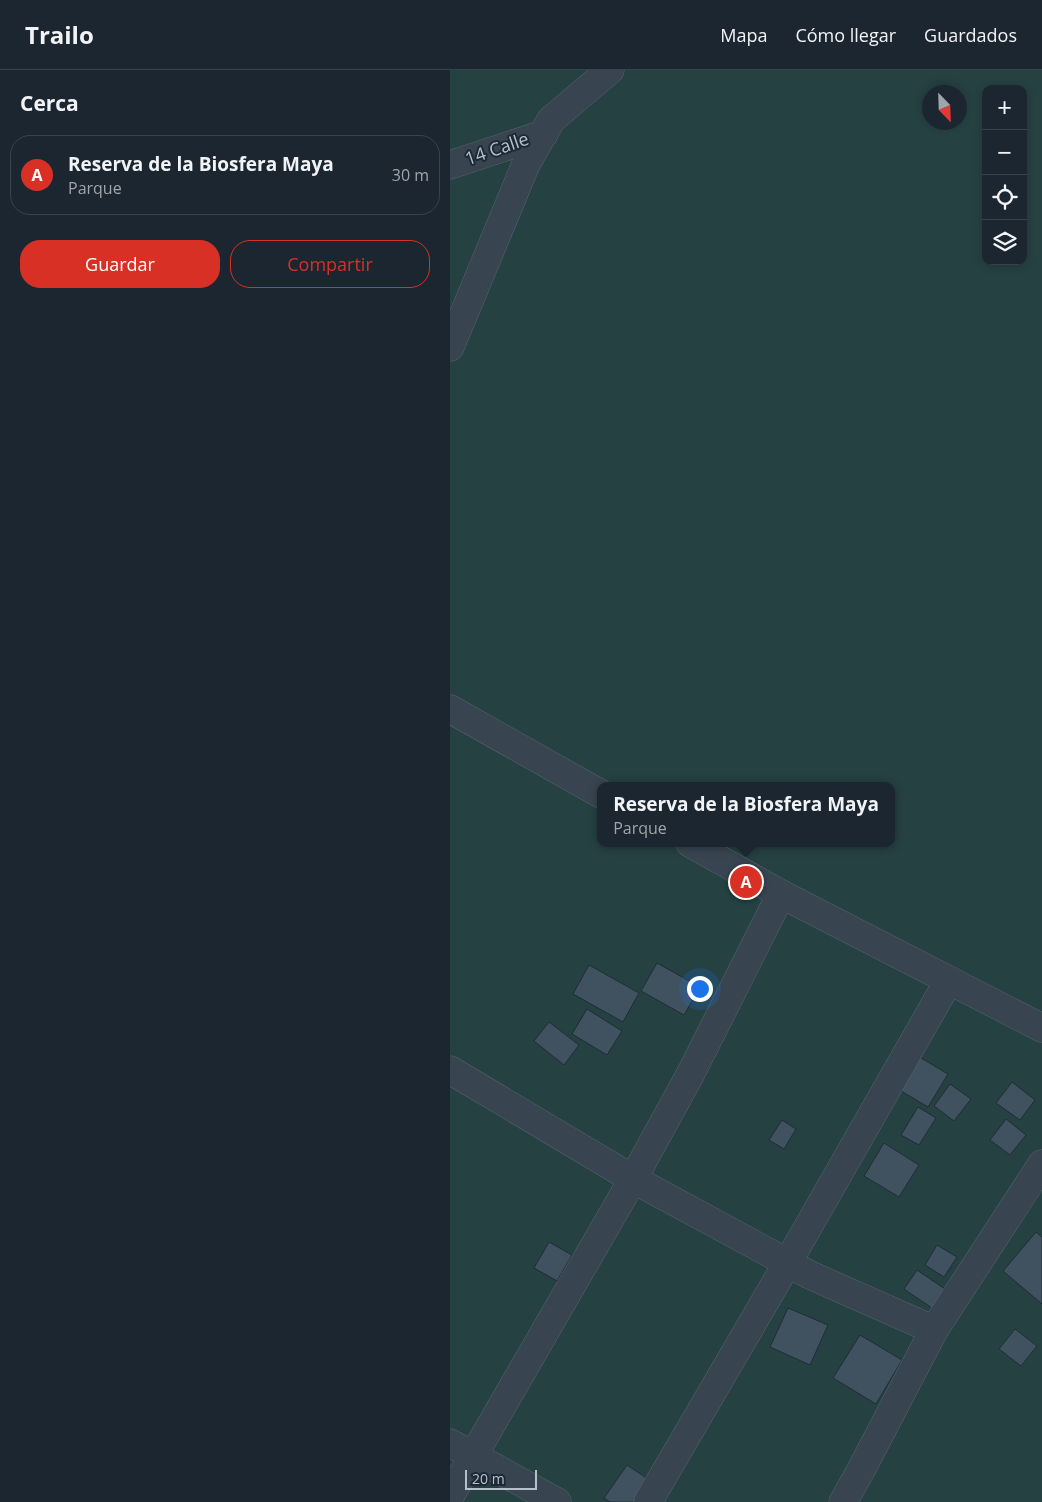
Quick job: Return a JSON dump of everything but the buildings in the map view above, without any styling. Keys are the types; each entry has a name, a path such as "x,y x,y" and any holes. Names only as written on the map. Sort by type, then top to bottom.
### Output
{"street":[{"path":"450,347 526,164 551,120 610,70"},
{"name":"14 Calle","path":"450,165 544,134"},
{"path":"450,709 597,792"},
{"path":"697,847 781,894 1042,1028"},
{"path":"450,1496 462,1450 633,1179 691,1073 781,894"},
{"path":"648,1502 949,980"},
{"path":"450,1070 633,1179 810,1274 934,1330"},
{"path":"843,1502 934,1330 1042,1164"},
{"path":"462,1450 557,1502"}],"green space":[{"path":"450,70 1042,70 1042,1502 450,1502"}],"place":[{"name":"Reserva de la Biosfera Maya","path":"746,882"}]}
